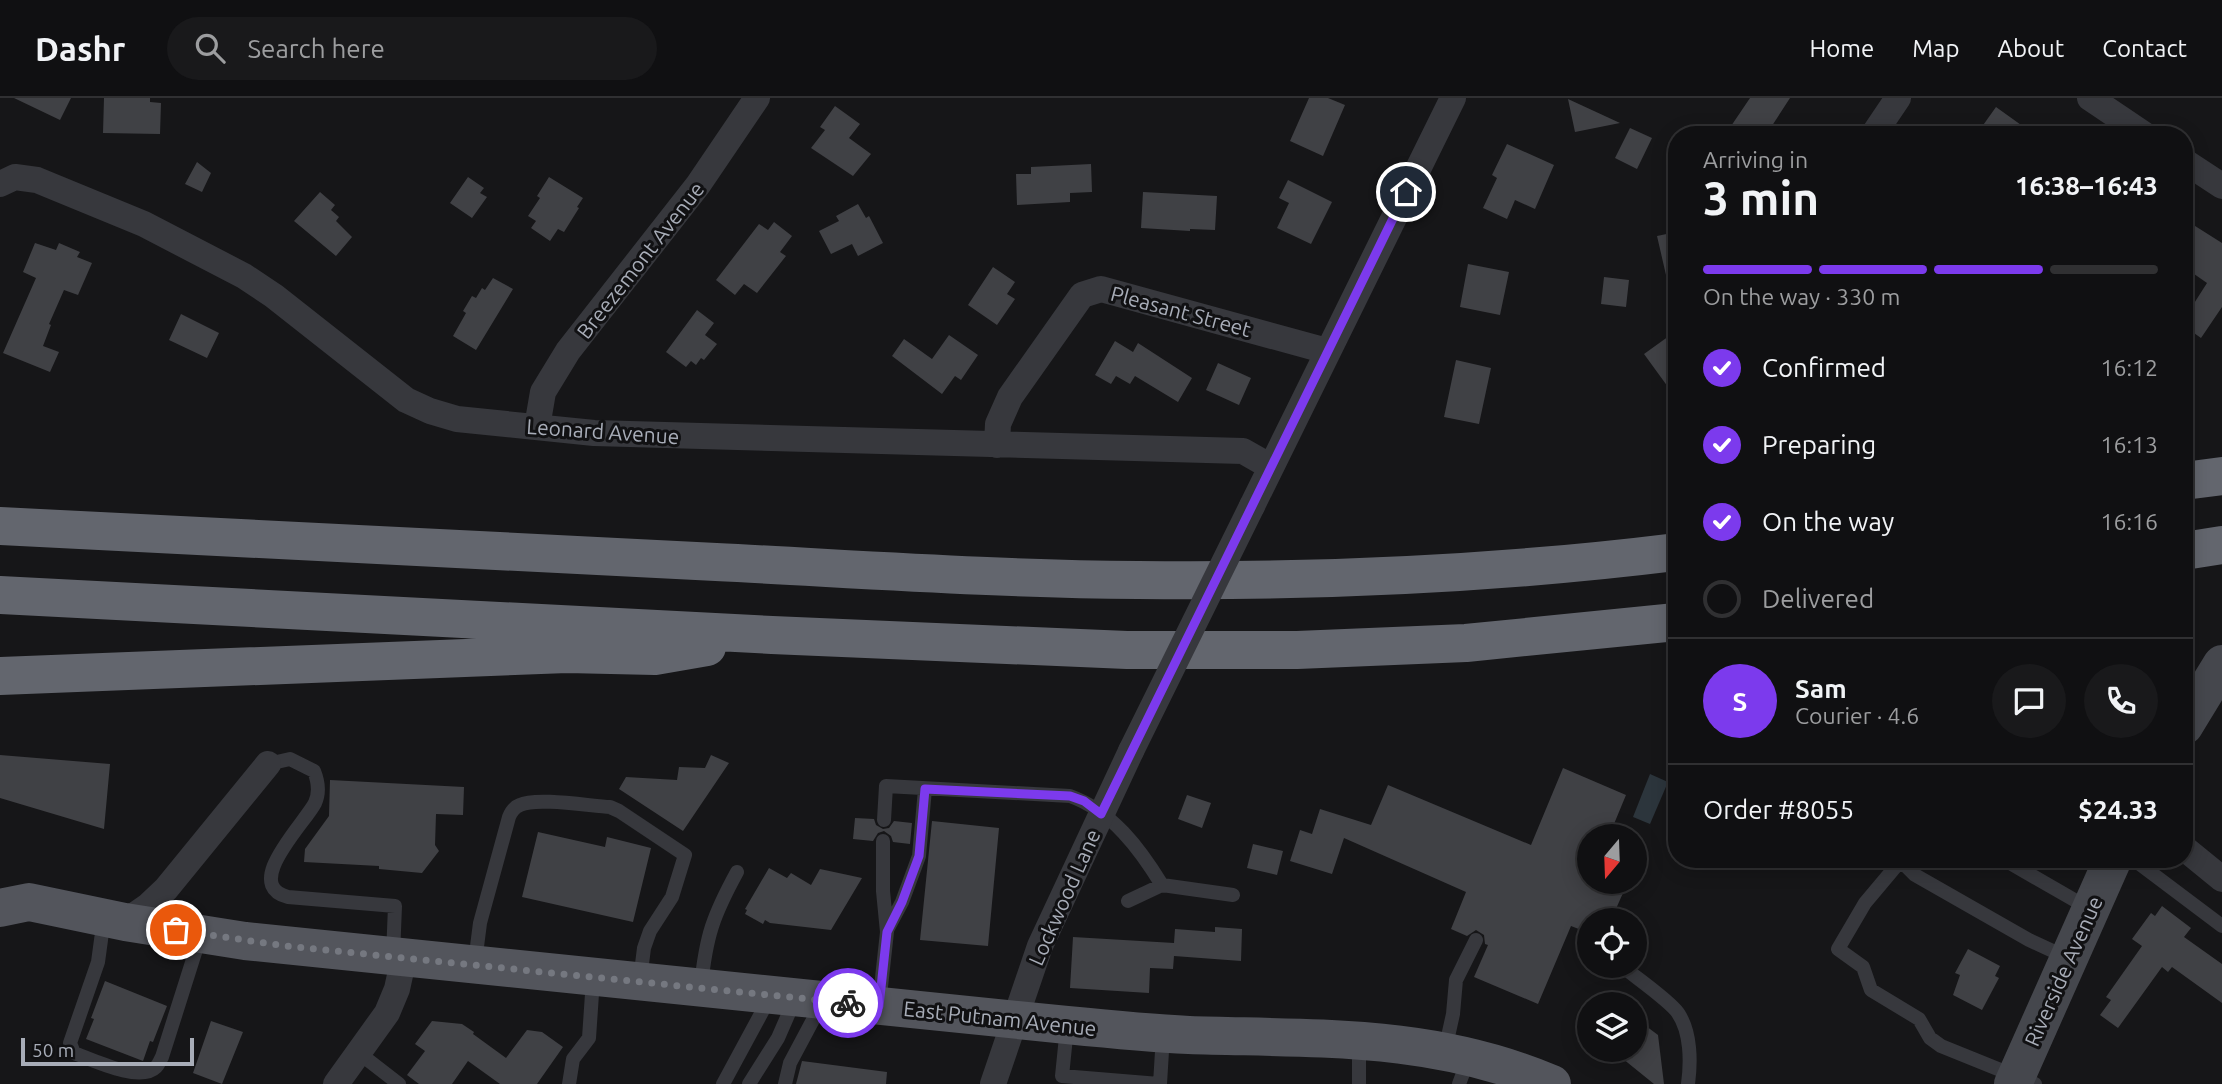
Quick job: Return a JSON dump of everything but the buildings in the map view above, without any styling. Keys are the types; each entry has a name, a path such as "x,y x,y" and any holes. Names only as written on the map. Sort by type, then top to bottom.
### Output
{"highway":[{"path":"2193,480 2222,476"},
{"path":"0,526 899,571 1136,580 1304,579 1401,575 1554,565 1668,553"},
{"path":"2193,550 2222,545"},
{"path":"0,595 1043,648 1212,651 1466,642 1668,623"},
{"path":"0,676 567,654 654,656 772,635"}],"main road":[{"name":"East Putnam Avenue","path":"10,896 114,919 201,934 398,957 1067,1025 1163,1033 1359,1040 1458,1063 1511,1068 1552,1084"}],"street":[{"name":"Breezemont Avenue","path":"537,427 543,392 568,351 698,185 757,98"},
{"name":"Lockwood Lane","path":"993,1084 1040,946 1101,814 1453,98"},
{"path":"1879,126 1898,98"},
{"path":"2090,98 2132,126"},
{"path":"2193,167 2222,186"},
{"name":"Leonard Avenue","path":"0,184 15,177 37,180 144,224 244,276 274,296 407,400 457,419 594,433 1244,451 1271,467"},
{"name":"Pleasant Street","path":"997,445 998,424 1010,397 1082,295 1101,289 1327,351"},
{"path":"2193,711 2222,664"},
{"path":"114,919 148,906 166,889 268,764"},
{"path":"2193,855 2222,879"},
{"name":"Riverside Avenue","path":"2021,1081 2068,958 2109,868"},
{"path":"349,1073 387,1013 397,989 398,957"}],"lane":[{"path":"268,764 290,759 314,771 318,782 315,803 270,873 275,891 288,897 395,906 398,957"},
{"path":"884,820 886,786 1070,796 1084,801 1138,846 1162,885"},
{"path":"887,932 902,902 919,856 925,789"},
{"path":"475,965 480,923 513,810 521,804 535,802 610,807 685,855 672,897 650,931 644,948 640,981"},
{"path":"879,1006 887,932 883,891 883,841"},
{"path":"1894,868 1865,903 1838,949 1864,967 1871,990 1919,1019 1930,1038 2021,1081"},
{"path":"1908,868 1915,875 2029,940 2068,958"},
{"path":"2019,868 2090,909"},
{"path":"2145,868 2222,926"},
{"path":"701,988 709,929 737,872"},
{"path":"1128,901 1162,885 1233,895"},
{"path":"114,919 70,1043 74,1053 141,1074 155,1068 162,1056 201,934"},
{"path":"1458,1063 1453,1014 1455,979 1476,940"},
{"path":"569,1084 573,1059 589,1038 593,977"},
{"path":"1636,978 1677,1012 1687,1042 1690,1064 1688,1084"},
{"path":"723,1084 797,998"},
{"path":"749,1084 778,1038 797,998"},
{"path":"785,1084 798,1046 797,998"},
{"path":"1067,1025 1062,1080 1160,1084 1163,1033"},
{"path":"1359,1040 1359,1084"},
{"path":"349,1073 399,1084"}],"shaded area":[{"path":"1650,774 1668,782 1650,824 1633,817"}],"way so far":[{"path":"176,930 286,946 848,1003"}],"route":[{"path":"848,1003 879,1006 887,932 902,902 919,856 925,789 1070,796 1084,801 1101,814 1406,192"}]}
